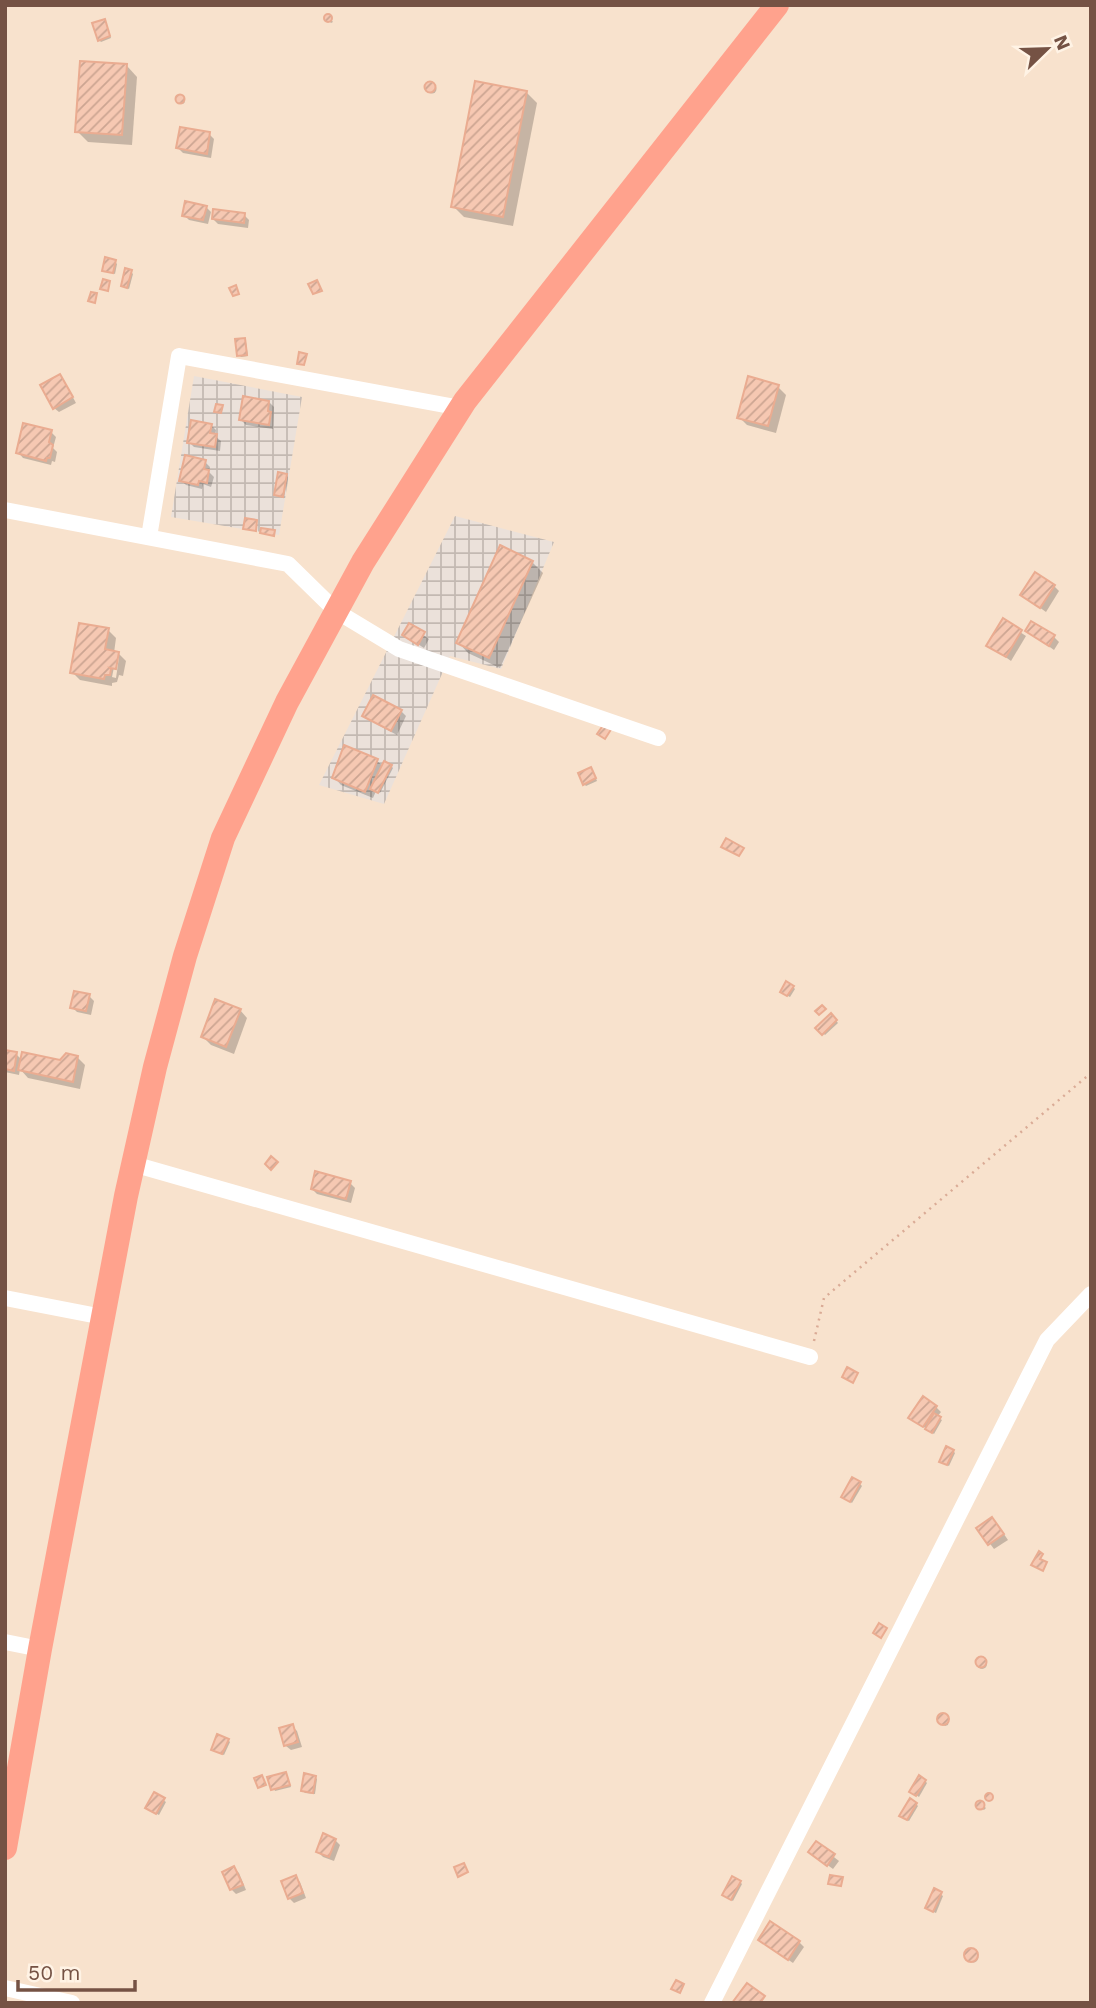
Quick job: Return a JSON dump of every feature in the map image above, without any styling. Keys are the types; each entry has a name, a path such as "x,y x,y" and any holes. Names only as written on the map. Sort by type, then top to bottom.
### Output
{"highway":[{"path":"5,1848 8,1818 133,1164 155,1067 185,956 223,838 287,702 363,562 461,408 777,5"}],"street":[{"path":"149,537 179,356 461,408"},
{"path":"5,510 288,564 336,611 399,649 658,738"},
{"path":"133,1164 810,1357"},
{"path":"712,2003 1047,1340 1091,1294"},
{"path":"5,1298 103,1317"},
{"path":"5,1642 40,1649"},
{"path":"5,1988 72,2003"}],"path":[{"path":"810,1357 824,1298 1091,1073"}],"shaded area":[{"path":"5,5 1091,5 1091,2003 5,2003"},
{"path":"194,376 302,397 279,535 171,517"},
{"path":"455,516 554,542 501,669 450,656 384,804 319,785"}],"building":[{"path":"328,14 332,18 328,22 324,18"},
{"path":"105,19 110,36 98,41 92,23"},
{"path":"80,61 127,64 122,135 75,132"},
{"path":"475,81 527,91 503,217 451,207"},
{"path":"430,82 434,83 434,91 430,92 426,91 425,87 426,83"},
{"path":"180,95 184,99 180,103 176,99"},
{"path":"180,127 210,132 207,154 176,148"},
{"path":"185,201 207,206 203,220 182,216"},
{"path":"213,209 245,213 244,223 212,219"},
{"path":"105,257 116,260 113,273 102,271"},
{"path":"125,268 132,270 127,288 121,286"},
{"path":"103,279 110,281 108,291 100,289"},
{"path":"317,280 322,291 313,294 308,284"},
{"path":"236,285 239,294 233,296 229,288"},
{"path":"91,292 97,293 95,303 88,301"},
{"path":"245,338 247,355 237,356 235,339"},
{"path":"299,352 307,354 304,365 297,364"},
{"path":"60,374 73,397 53,409 40,385"},
{"path":"748,376 779,385 768,426 737,418"},
{"path":"243,396 269,401 269,425 239,420"},
{"path":"216,404 223,405 221,413 214,412"},
{"path":"191,420 212,424 210,433 217,434 215,447 187,443"},
{"path":"23,423 52,430 49,442 53,445 50,458 46,461 16,453"},
{"path":"185,455 206,460 204,469 209,470 207,483 199,481 198,485 179,481"},
{"path":"278,472 287,474 283,497 274,495"},
{"path":"245,518 257,520 256,531 243,529"},
{"path":"261,528 275,530 274,536 260,533"},
{"path":"500,545 533,561 489,658 456,643"},
{"path":"1035,572 1055,585 1040,608 1020,595"},
{"path":"1003,618 1022,630 1006,657 986,646"},
{"path":"1031,621 1055,635 1049,646 1025,631"},
{"path":"79,623 109,628 105,649 119,652 116,669 110,668 110,675 105,675 104,679 70,673"},
{"path":"409,623 425,632 418,645 402,635"},
{"path":"373,695 402,710 391,731 362,716"},
{"path":"604,724 612,728 605,739 597,734"},
{"path":"344,745 378,759 365,792 332,778"},
{"path":"384,761 392,765 378,793 370,789"},
{"path":"591,767 596,778 583,785 578,773"},
{"path":"726,838 744,848 739,856 721,847"},
{"path":"786,981 794,986 787,996 780,992"},
{"path":"74,991 90,994 86,1011 70,1008"},
{"path":"215,999 241,1009 226,1047 201,1037"},
{"path":"822,1005 826,1009 819,1015 815,1011"},
{"path":"831,1013 837,1020 822,1035 815,1028"},
{"path":"5,1050 17,1052 14,1071 5,1069"},
{"path":"22,1052 60,1060 66,1053 78,1056 73,1082 18,1070"},
{"path":"271,1156 278,1162 271,1170 265,1164"},
{"path":"315,1171 351,1181 346,1199 311,1189"},
{"path":"847,1367 858,1373 853,1383 842,1377"},
{"path":"923,1396 937,1406 923,1427 908,1418"},
{"path":"934,1413 941,1417 932,1433 925,1429"},
{"path":"946,1446 954,1450 947,1465 939,1462"},
{"path":"852,1477 861,1482 850,1502 841,1497"},
{"path":"992,1517 1004,1534 988,1545 976,1528"},
{"path":"1039,1551 1043,1554 1040,1559 1047,1562 1043,1571 1031,1565"},
{"path":"879,1623 887,1628 881,1638 873,1633"},
{"path":"981,1656 987,1662 981,1668 975,1662"},
{"path":"943,1713 949,1719 943,1725 937,1719"},
{"path":"293,1724 298,1742 284,1746 279,1728"},
{"path":"217,1734 229,1739 222,1754 211,1750"},
{"path":"286,1772 290,1785 271,1790 267,1777"},
{"path":"304,1773 316,1776 313,1793 301,1791"},
{"path":"262,1775 266,1785 258,1788 254,1778"},
{"path":"919,1775 926,1780 916,1796 909,1792"},
{"path":"154,1792 165,1798 156,1814 145,1808"},
{"path":"989,1793 993,1797 989,1801 985,1797"},
{"path":"910,1798 917,1803 907,1820 899,1816"},
{"path":"980,1801 984,1805 980,1809 976,1805"},
{"path":"323,1833 336,1839 329,1857 316,1852"},
{"path":"816,1841 835,1854 827,1866 808,1852"},
{"path":"464,1863 468,1872 458,1877 454,1867"},
{"path":"234,1866 243,1885 230,1890 222,1872"},
{"path":"296,1875 303,1893 288,1899 281,1881"},
{"path":"830,1875 843,1877 841,1886 828,1884"},
{"path":"732,1876 741,1881 731,1900 722,1895"},
{"path":"934,1888 942,1892 933,1912 925,1908"},
{"path":"770,1921 800,1941 788,1960 758,1940"},
{"path":"971,1948 976,1950 976,1960 971,1962 966,1960 964,1955 966,1950"},
{"path":"676,1980 684,1984 680,1993 671,1989"},
{"path":"747,1983 765,1996 760,2003 732,2003"}]}
